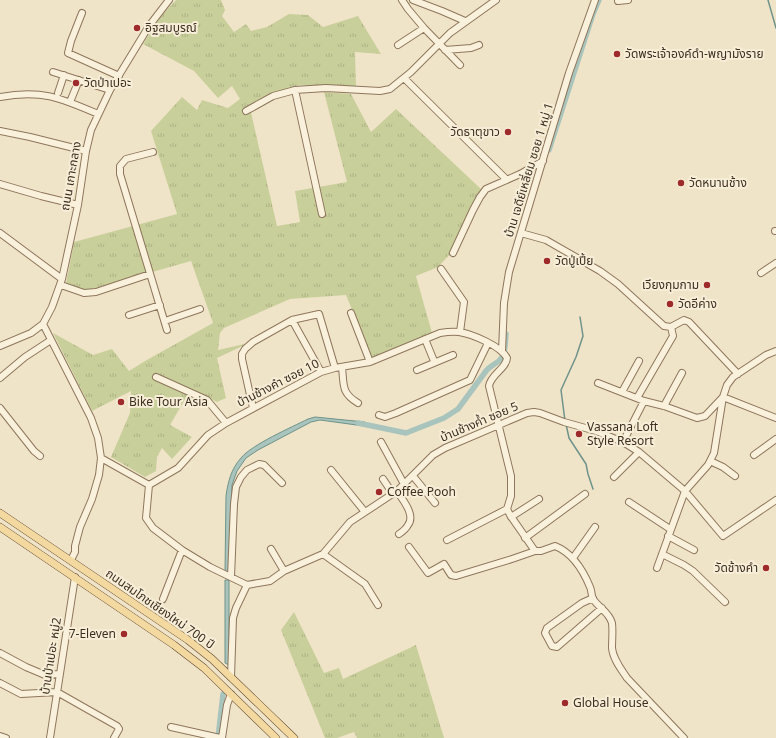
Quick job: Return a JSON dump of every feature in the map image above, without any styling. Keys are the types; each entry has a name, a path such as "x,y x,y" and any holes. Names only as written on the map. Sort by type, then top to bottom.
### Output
{"main road":[{"name":"ถนนสมโภชเชียงใหม่ 700 ปี","path":"0,513 188,640 212,659 294,738"},
{"name":"ถนนสมโภชเชียงใหม่ 700 ปี","path":"0,527 174,645 204,668 276,738"}],"street":[{"path":"402,0 424,28 460,65"},
{"path":"414,0 465,21"},
{"path":"246,111 267,99 295,90 326,88 380,91 390,89 404,78 465,21 496,0"},
{"name":"บ้าน เจดีย์เหลี่ยม ซอย 1 หมู่ 1","path":"504,353 504,303 508,280 523,234 569,72 595,0"},
{"path":"618,1 628,0"},
{"name":"ถนน เกาะกลาง","path":"0,346 31,333 43,324 52,307 62,282 78,205 86,151 91,130 110,90 166,1"},
{"path":"82,13 68,53 119,76"},
{"path":"398,45 424,28"},
{"path":"445,50 471,48 479,45"},
{"path":"53,72 110,90"},
{"path":"58,93 64,75"},
{"path":"404,78 507,180"},
{"path":"70,102 79,80"},
{"path":"295,90 322,214"},
{"path":"0,97 18,94 43,94 70,102 98,114"},
{"path":"0,131 86,151"},
{"path":"153,152 122,161 120,166 120,174 167,330"},
{"path":"453,253 480,197 486,189 520,174 543,161"},
{"path":"0,184 78,205"},
{"path":"0,233 62,282 84,293 96,292 150,274"},
{"path":"523,234 546,240 600,270 618,284 664,326 671,328 684,320 689,322 738,374"},
{"path":"761,273 776,263"},
{"path":"441,269 464,302 460,332"},
{"path":"129,315 160,304"},
{"path":"164,320 200,309"},
{"path":"351,313 370,362"},
{"path":"253,408 242,354 245,348 253,342 292,320 319,314 335,368"},
{"path":"292,320 321,372"},
{"path":"43,324 94,426 98,438 100,458 99,475 92,499 80,527 75,552 71,560"},
{"path":"623,442 640,400 674,336 671,328"},
{"name":"บ้านช้างคำ ซอย 10","path":"149,485 178,468 208,435 253,408 321,372 370,362 440,333 460,332 474,336 504,353"},
{"path":"425,339 434,362"},
{"path":"0,378 51,340"},
{"path":"379,415 384,417 396,413 470,380 488,343"},
{"path":"657,568 685,491 710,461 714,453 723,397 729,382 733,377 766,354 776,351"},
{"path":"504,353 507,361 494,375 489,386 511,476 511,496 507,509 535,551"},
{"path":"417,370 452,355"},
{"path":"622,392 639,361"},
{"path":"342,367 345,392 348,397 358,403"},
{"path":"664,406 682,373"},
{"path":"156,378 207,400 226,424"},
{"path":"598,383 640,400 664,406 697,418 705,416 723,397"},
{"path":"723,397 774,417 776,411"},
{"path":"0,408 34,451 40,456"},
{"name":"บ้านช้างค้ำ ซอย 5","path":"247,585 270,581 284,571 323,554 346,527 395,492 433,455 445,448 520,416 534,412 566,423 591,429 623,442 639,452 685,491 723,536 776,500"},
{"path":"754,455 776,439"},
{"path":"381,442 404,484"},
{"path":"614,477 639,452"},
{"path":"100,458 149,485 146,518 153,528 182,550 247,585 233,618 231,677"},
{"path":"710,461 723,467 735,476"},
{"path":"230,577 234,504 236,487 241,477 247,470 259,464 264,465 282,483"},
{"path":"331,470 365,512"},
{"path":"412,476 435,503"},
{"path":"383,479 409,511 410,520 408,526 399,534"},
{"path":"525,538 585,494"},
{"path":"511,517 539,498"},
{"path":"629,502 694,550"},
{"path":"447,540 507,509"},
{"path":"573,558 595,527"},
{"path":"409,547 428,573 444,564 451,575 456,576 555,546 566,552 573,558 581,570 591,589 593,598 610,618 612,623 612,649 620,669 684,738"},
{"path":"271,549 284,571"},
{"path":"163,599 182,550"},
{"path":"323,554 364,584 378,606"},
{"path":"662,554 689,568 725,602"},
{"name":"บ้านป่าเปอะ หมู่2","path":"50,738 75,577"},
{"path":"593,598 582,603 547,628 545,633 552,646 557,646 602,608"},
{"path":"0,653 26,668 45,675 59,674"},
{"path":"0,683 21,694 57,692 117,726 119,729 114,738"},
{"path":"171,727 221,738 227,705 231,694"},
{"path":"0,736 6,738"}],"green space":[{"path":"176,0 221,0 225,10 222,16 234,32 246,24 251,31 267,27 289,14 308,15 323,27 358,16 381,54 355,52 356,88 300,85 270,94 250,108 277,226 300,222 295,191 347,182 324,92 351,94 371,132 396,109 481,189 451,253 438,267 416,276 432,333 372,358 346,295 290,299 224,328 220,333 218,350 249,343 217,358 226,398 217,402 191,389 170,425 192,437 172,459 162,448 157,457 156,471 145,477 111,457 130,413 131,391 92,411 53,333 93,355 112,349 129,371 213,323 191,261 85,291 66,284 74,242 177,214 151,131 182,97 197,110 202,100 228,108 240,99 232,86 218,98 194,71 143,44 162,15"},
{"path":"294,612 324,673 339,668 343,679 416,645 444,738 357,738 354,732 337,738 325,738 281,630"}],"water":[{"path":"315,417 365,422 364,426 320,420 311,422 246,458 237,471 232,485 229,574 225,572 226,496 232,471 246,453 262,442 282,431"},
{"path":"225,580 229,580 229,665 225,663"}],"waterway":[{"path":"549,150 593,14 599,0"},
{"path":"768,0 776,28"},
{"path":"565,421 561,390 576,357 583,336 580,317"},
{"path":"358,423 406,433 444,418 458,409 487,370 502,357 506,334"},
{"path":"566,424 569,438 586,464 593,489"},
{"path":"218,738 223,694"}],"place":[{"name":"อิฐสมบูรณ์","path":"137,28"},
{"name":"วัดพระเจ้าองค์ดำ-พญามังราย","path":"617,54"},
{"name":"วัดป่าเปอะ","path":"76,83"},
{"name":"วัดธาตุขาว","path":"508,132"},
{"name":"วัดหนานช้าง","path":"681,183"},
{"name":"วัดปู่เปี้ย","path":"547,261"},
{"name":"เวียงกุมกาม","path":"707,285"},
{"name":"วัดอีค่าง","path":"670,304"},
{"name":"Bike Tour Asia","path":"121,402"},
{"name":"Vassana Loft Style Resort","path":"579,434"},
{"name":"Coffee Pooh","path":"379,492"},
{"name":"วัดช้างคำ","path":"766,568"},
{"name":"7-Eleven","path":"124,634"},
{"name":"Global House","path":"565,703"}]}
